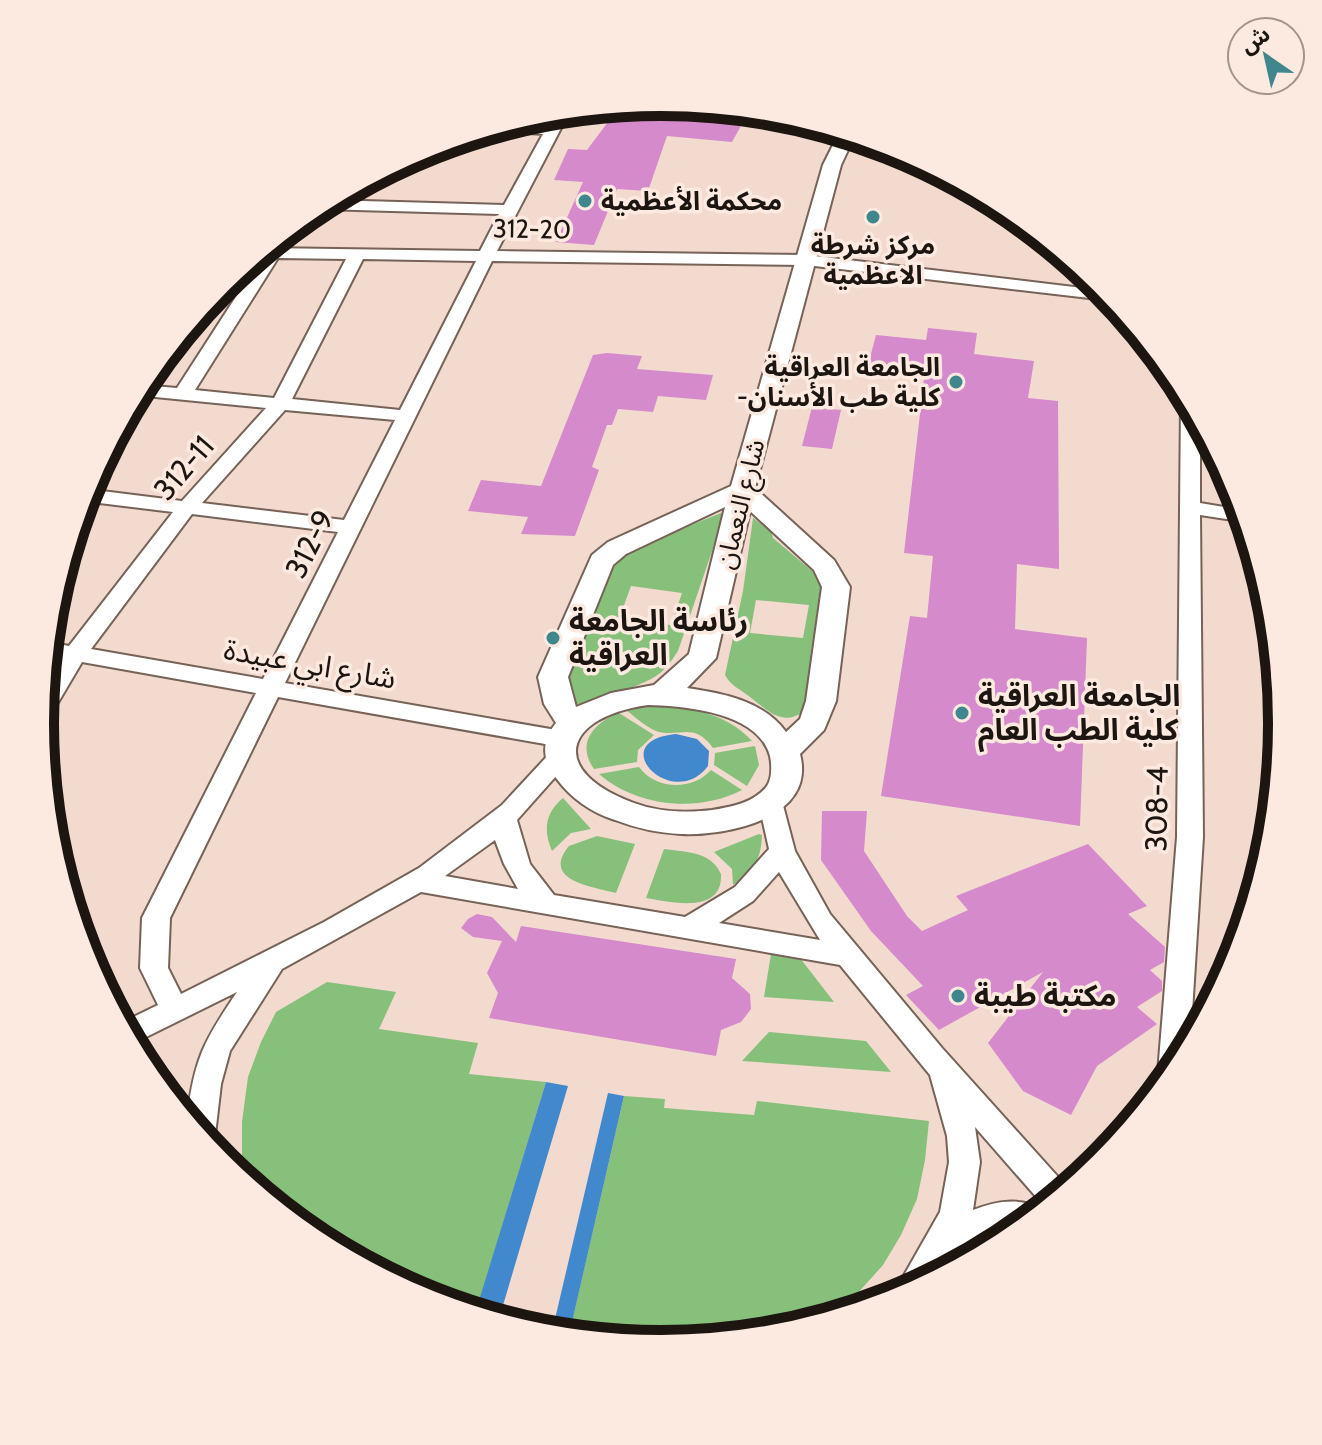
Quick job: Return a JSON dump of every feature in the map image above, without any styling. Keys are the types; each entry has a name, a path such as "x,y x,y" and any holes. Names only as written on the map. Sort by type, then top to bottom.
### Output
{"street":[{"name":"312-9","path":"175,1010 154,968 156,918 553,125"},
{"name":"شارع النعمان","path":"832,140 832,165"},
{"name":"شارع النعمان","path":"702,658 742,490 832,165 842,144"},
{"path":"345,205 509,210"},
{"name":"312-20","path":"275,254 488,254 806,260 1092,295"},
{"name":"312-11","path":"55,688 75,654 187,507 280,404 357,254"},
{"path":"183,394 254,272"},
{"path":"152,391 407,416"},
{"name":"308-4","path":"1175,1045 1190,837 1190,425"},
{"path":"137,1029 273,962 421,882 466,851 504,819 564,740 588,710 610,700 661,695 701,699 726,707 767,730 784,752 787,772 780,790 771,800 741,816 714,821 672,822 617,808 584,790 569,775 564,740 559,704 553,677 601,561 617,548 742,490 825,566 836,587 821,701 813,723 784,752"},
{"path":"98,497 352,527"},
{"path":"1190,507 1231,514"},
{"name":"شارع ابي عبيدة","path":"58,651 270,691 564,740"},
{"path":"661,695 702,658 726,707"},
{"path":"771,800 782,851 798,886 820,921 932,1057 1049,1189"},
{"path":"504,819 508,848 522,877 545,903"},
{"path":"689,928 744,894 782,851"},
{"path":"421,882 849,956"},
{"path":"202,1119 206,1084 216,1048 273,962"},
{"path":"930,1266 940,1252 961,1203 966,1152 955,1103 932,1057"},
{"path":"940,1252 975,1224 999,1213 1015,1215"}],"green space":[{"path":"725,513 678,651 670,663 655,677 635,686 599,699 571,704 562,684 614,556","holes":["631,586 682,593 671,625 619,619"]},
{"path":"753,518 824,581 803,712 795,716 781,717 768,711 733,685 725,675 743,591","holes":["756,600 809,605 803,638 750,633"]},
{"path":"651,706 706,713 731,724 752,741 713,748 700,735 659,732 626,710"},
{"path":"619,713 654,735 638,750 637,762 594,769 587,751 590,735 602,722"},
{"path":"755,746 759,765 747,786 714,765 715,753"},
{"path":"639,767 655,780 674,785 694,782 711,770 742,790 706,802 668,803 631,794 599,774"},
{"path":"563,798 591,829 571,833 552,851 547,822 552,810"},
{"path":"762,835 761,844 755,864 733,885 732,869 714,852"},
{"path":"597,836 635,844 616,893 573,880 565,875 561,867 569,846"},
{"path":"664,849 697,854 717,866 721,874 714,896 693,903 646,898"},
{"path":"771,954 800,958 834,1002 764,997"},
{"path":"327,982 396,992 379,1029 478,1043 469,1074 546,1082 479,1301 429,1283 357,1248 291,1204 242,1161 242,1122 248,1077 276,1012"},
{"path":"769,1032 866,1041 891,1072 742,1061"},
{"path":"624,1096 665,1099 664,1108 754,1115 757,1101 929,1121 917,1199 883,1265 854,1298 779,1318 701,1328 661,1330 572,1322"}],"water":[{"path":"676,734 697,739 709,751 708,766 694,778 678,782 663,778 651,770 644,760 645,749 655,739"},
{"path":"546,1082 568,1086 502,1308 479,1301"},
{"path":"608,1093 624,1096 572,1322 555,1319"}],"building":[{"path":"661,116 743,122 732,142 667,136 648,191 617,189 594,245 556,242 583,182 554,180 568,149 587,150 608,122 615,122 618,117"},
{"path":"928,328 977,333 974,354 1034,361 1028,398 1058,401 1059,569 1017,564 1015,629 1087,638 1080,826 881,796 910,616 927,618 933,556 904,553 924,379 866,373 876,335 926,340"},
{"path":"593,355 642,356 637,369 713,375 706,400 658,396 653,412 618,409 612,425 607,425 592,467 599,470 575,536 521,534 528,517 468,511 481,480 541,486"},
{"path":"812,407 841,410 832,449 802,446"},
{"path":"822,811 867,811 864,851 907,916 922,931 968,910 956,896 1088,844 1147,906 1128,914 1165,947 1164,962 1150,970 1162,981 1162,991 1137,1007 1157,1024 1097,1066 1071,1115 1023,1091 988,1043 1043,972 939,1030 906,995 923,986 871,931 821,860"},
{"path":"477,914 492,917 516,942 521,926 736,959 732,978 750,994 751,1009 741,1022 721,1030 716,1056 489,1018 498,993 487,973 502,941 473,937 461,928"}],"place":[{"name":"محكمة الأعظمية","path":"585,201"},
{"name":"مركز شرطة الاعظمية","path":"873,217"},
{"name":"الجامعة العراقية -كلية طب الأسنان","path":"956,382"},
{"name":"رئاسة الجامعة العراقية","path":"553,638"},
{"name":"الجامعة العراقية كلية الطب العام","path":"962,713"},
{"name":"مكتبة طيبة","path":"958,996"}]}
